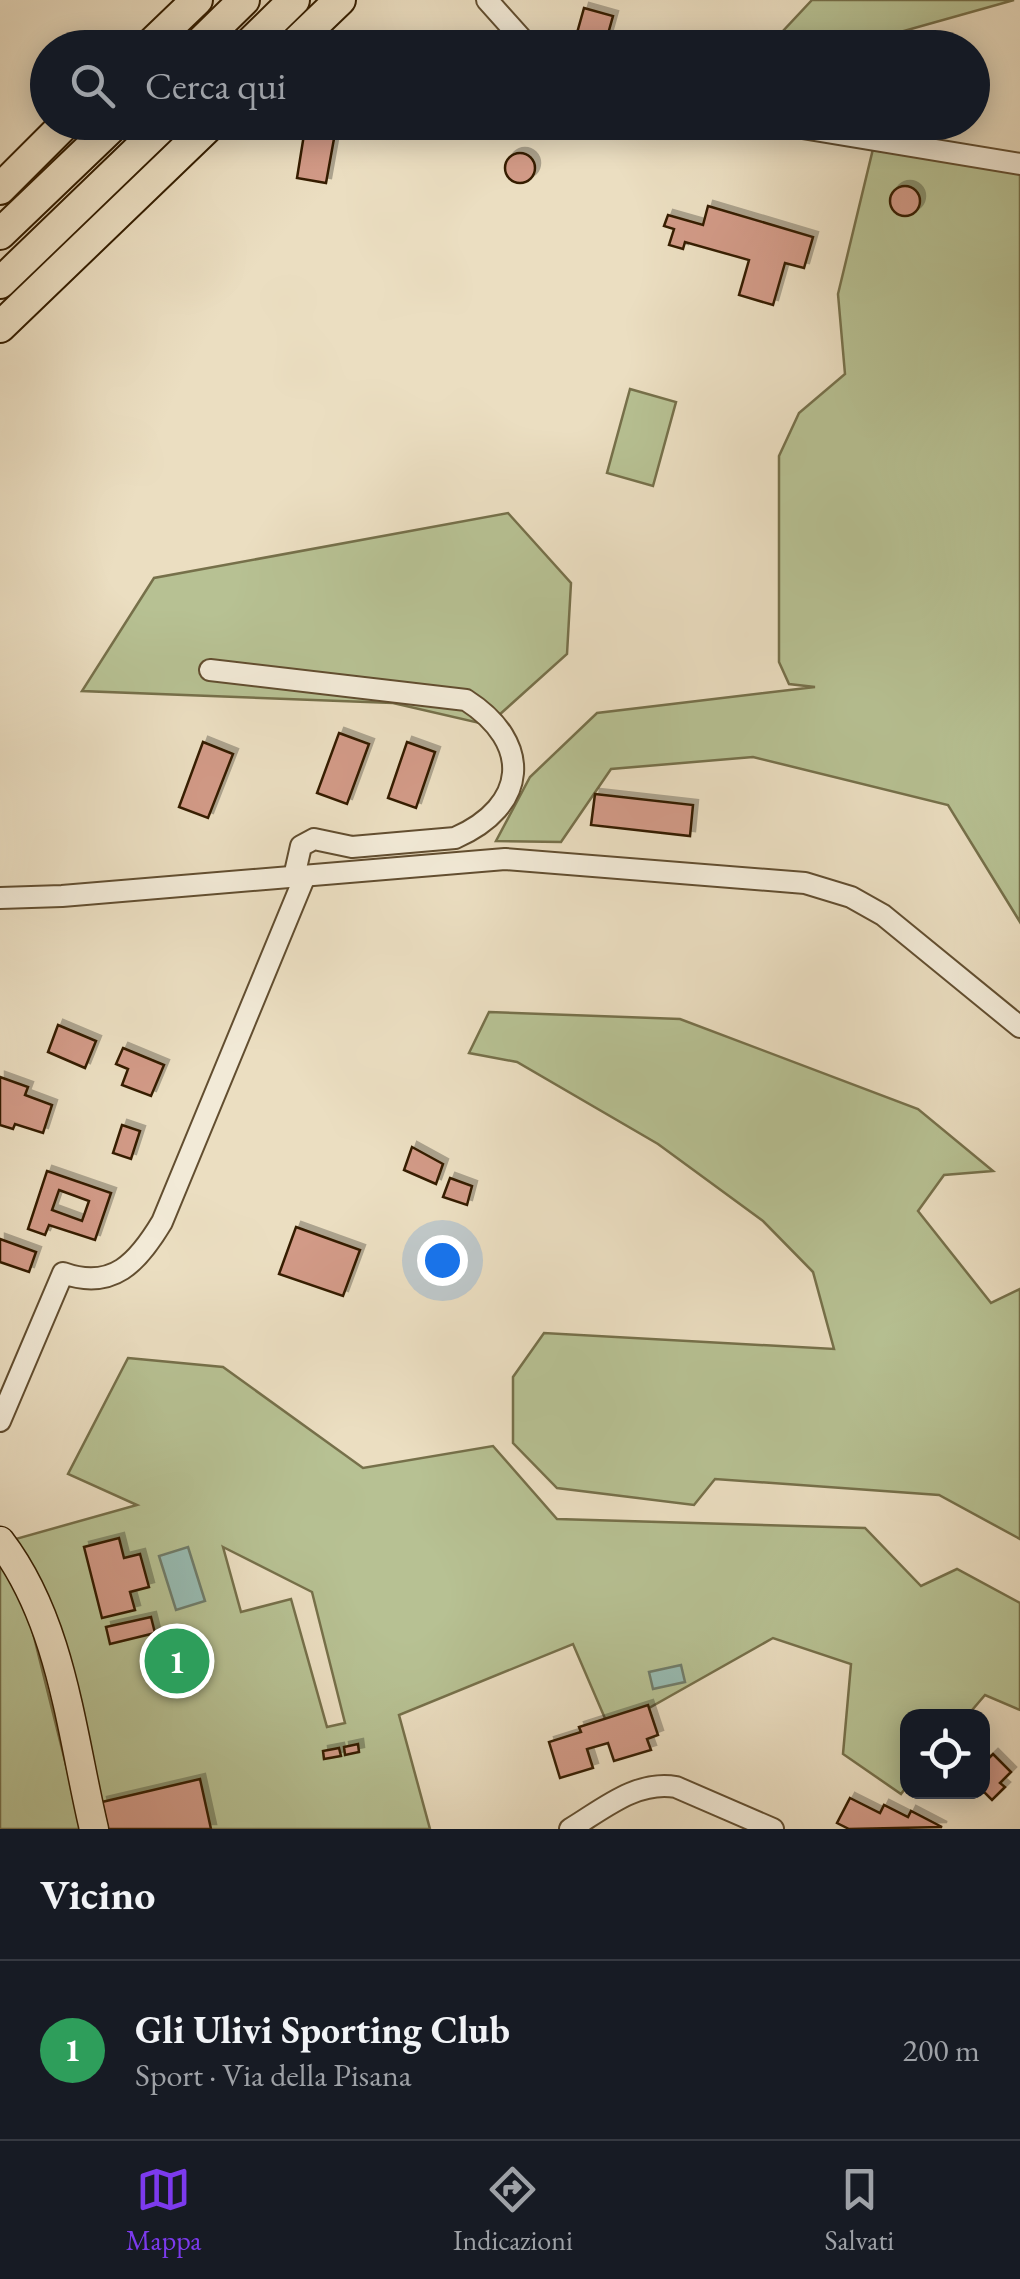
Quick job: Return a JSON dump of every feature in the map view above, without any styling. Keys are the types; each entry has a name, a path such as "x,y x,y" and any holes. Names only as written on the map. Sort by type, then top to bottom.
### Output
{"highway":[{"path":"166,30 197,0"},
{"path":"213,30 244,0"},
{"path":"263,30 294,0"},
{"path":"309,30 340,0"},
{"path":"0,189 50,140"},
{"path":"0,234 98,140"},
{"path":"0,283 147,140"},
{"path":"0,327 194,140"}],"main road":[{"path":"0,1542 26,1580 44,1621 94,1829"}],"street":[{"path":"488,0 514,30"},
{"path":"875,140 1020,164"},
{"path":"0,1421 63,1274 96,1281 113,1274 145,1250 162,1222 300,876 301,846 314,839 352,847 455,838 469,832 514,784 517,769 511,752 483,710 466,700 210,670"},
{"path":"0,898 505,858 804,883 852,897 883,915 1020,1027"},
{"path":"570,1829 638,1790 659,1785 676,1787 773,1829"}],"green space":[{"path":"812,0 1014,0 907,30 784,30"},
{"path":"873,149 1020,171 1020,922 948,805 753,757 611,769 561,842 496,841 530,777 597,713 815,687 789,684 779,662 779,456 799,413 845,374 838,294"},
{"path":"630,389 676,402 653,486 607,473"},
{"path":"508,513 571,583 567,654 488,725 393,703 82,691 154,578"},
{"path":"489,1012 680,1019 918,1109 993,1171 944,1175 918,1211 991,1303 1020,1289 1020,1539 939,1495 715,1479 694,1505 557,1488 513,1443 513,1377 544,1333 834,1349 813,1272 763,1221 658,1144 517,1062 469,1053"},
{"path":"128,1358 223,1367 363,1468 493,1446 557,1519 865,1528 921,1586 957,1569 1020,1603 1020,1710 985,1695 973,1709 900,1709 900,1793 843,1754 851,1664 773,1638 610,1730 573,1644 399,1715 430,1829 92,1829 12,1540 137,1505 68,1474","holes":["223,1547 312,1592 345,1723 327,1727 291,1599 241,1612"]},
{"path":"0,1565 25,1601 82,1829 0,1829"}],"water":[{"path":"188,1547 205,1601 176,1610 159,1556"},
{"path":"681,1665 685,1682 653,1689 649,1672"}],"building":[{"path":"584,8 613,16 609,30 578,30"},
{"path":"303,140 334,140 326,183 297,178"},
{"path":"520,153 531,157 535,168 531,179 520,183 509,179 505,168 509,157"},
{"path":"905,186 915,191 920,201 915,211 905,216 895,211 890,201 895,191"},
{"path":"708,206 813,237 804,268 785,263 773,305 739,295 749,260 685,242 683,249 669,245 674,229 664,226 668,215 703,225"},
{"path":"339,733 369,744 347,804 317,793"},
{"path":"203,742 233,754 208,818 179,807"},
{"path":"407,742 435,752 416,808 388,798"},
{"path":"595,794 693,805 690,836 591,825"},
{"path":"58,1025 96,1041 85,1068 48,1052"},
{"path":"123,1048 164,1065 151,1096 122,1085 128,1069 116,1064"},
{"path":"0,1077 28,1087 25,1095 52,1105 43,1133 15,1124 13,1129 0,1125"},
{"path":"122,1125 140,1131 131,1159 113,1153"},
{"path":"412,1147 443,1164 436,1184 404,1170"},
{"path":"47,1171 111,1193 95,1240 49,1225 45,1235 28,1229","holes":["59,1190 89,1201 82,1221 52,1210"]},
{"path":"450,1178 472,1186 467,1205 443,1197"},
{"path":"296,1227 360,1250 343,1296 279,1274"},
{"path":"0,1239 36,1252 29,1272 0,1262"},
{"path":"119,1538 124,1558 140,1554 149,1587 130,1592 135,1610 102,1618 84,1547"},
{"path":"151,1617 155,1633 110,1644 106,1627"},
{"path":"648,1705 658,1735 647,1739 651,1750 614,1761 608,1743 587,1749 593,1768 560,1778 549,1742 581,1732 579,1727"},
{"path":"358,1744 359,1752 345,1755 344,1747"},
{"path":"339,1748 341,1756 324,1759 323,1751"},
{"path":"993,1754 1011,1772 1000,1783 1005,1787 992,1800 990,1798"},
{"path":"200,1779 211,1829 108,1829 102,1802"},
{"path":"850,1798 880,1813 884,1805 908,1817 911,1811 942,1827 849,1829 837,1823"}],"place":[{"name":"Gli Ulivi Sporting Club","path":"177,1661"}]}
